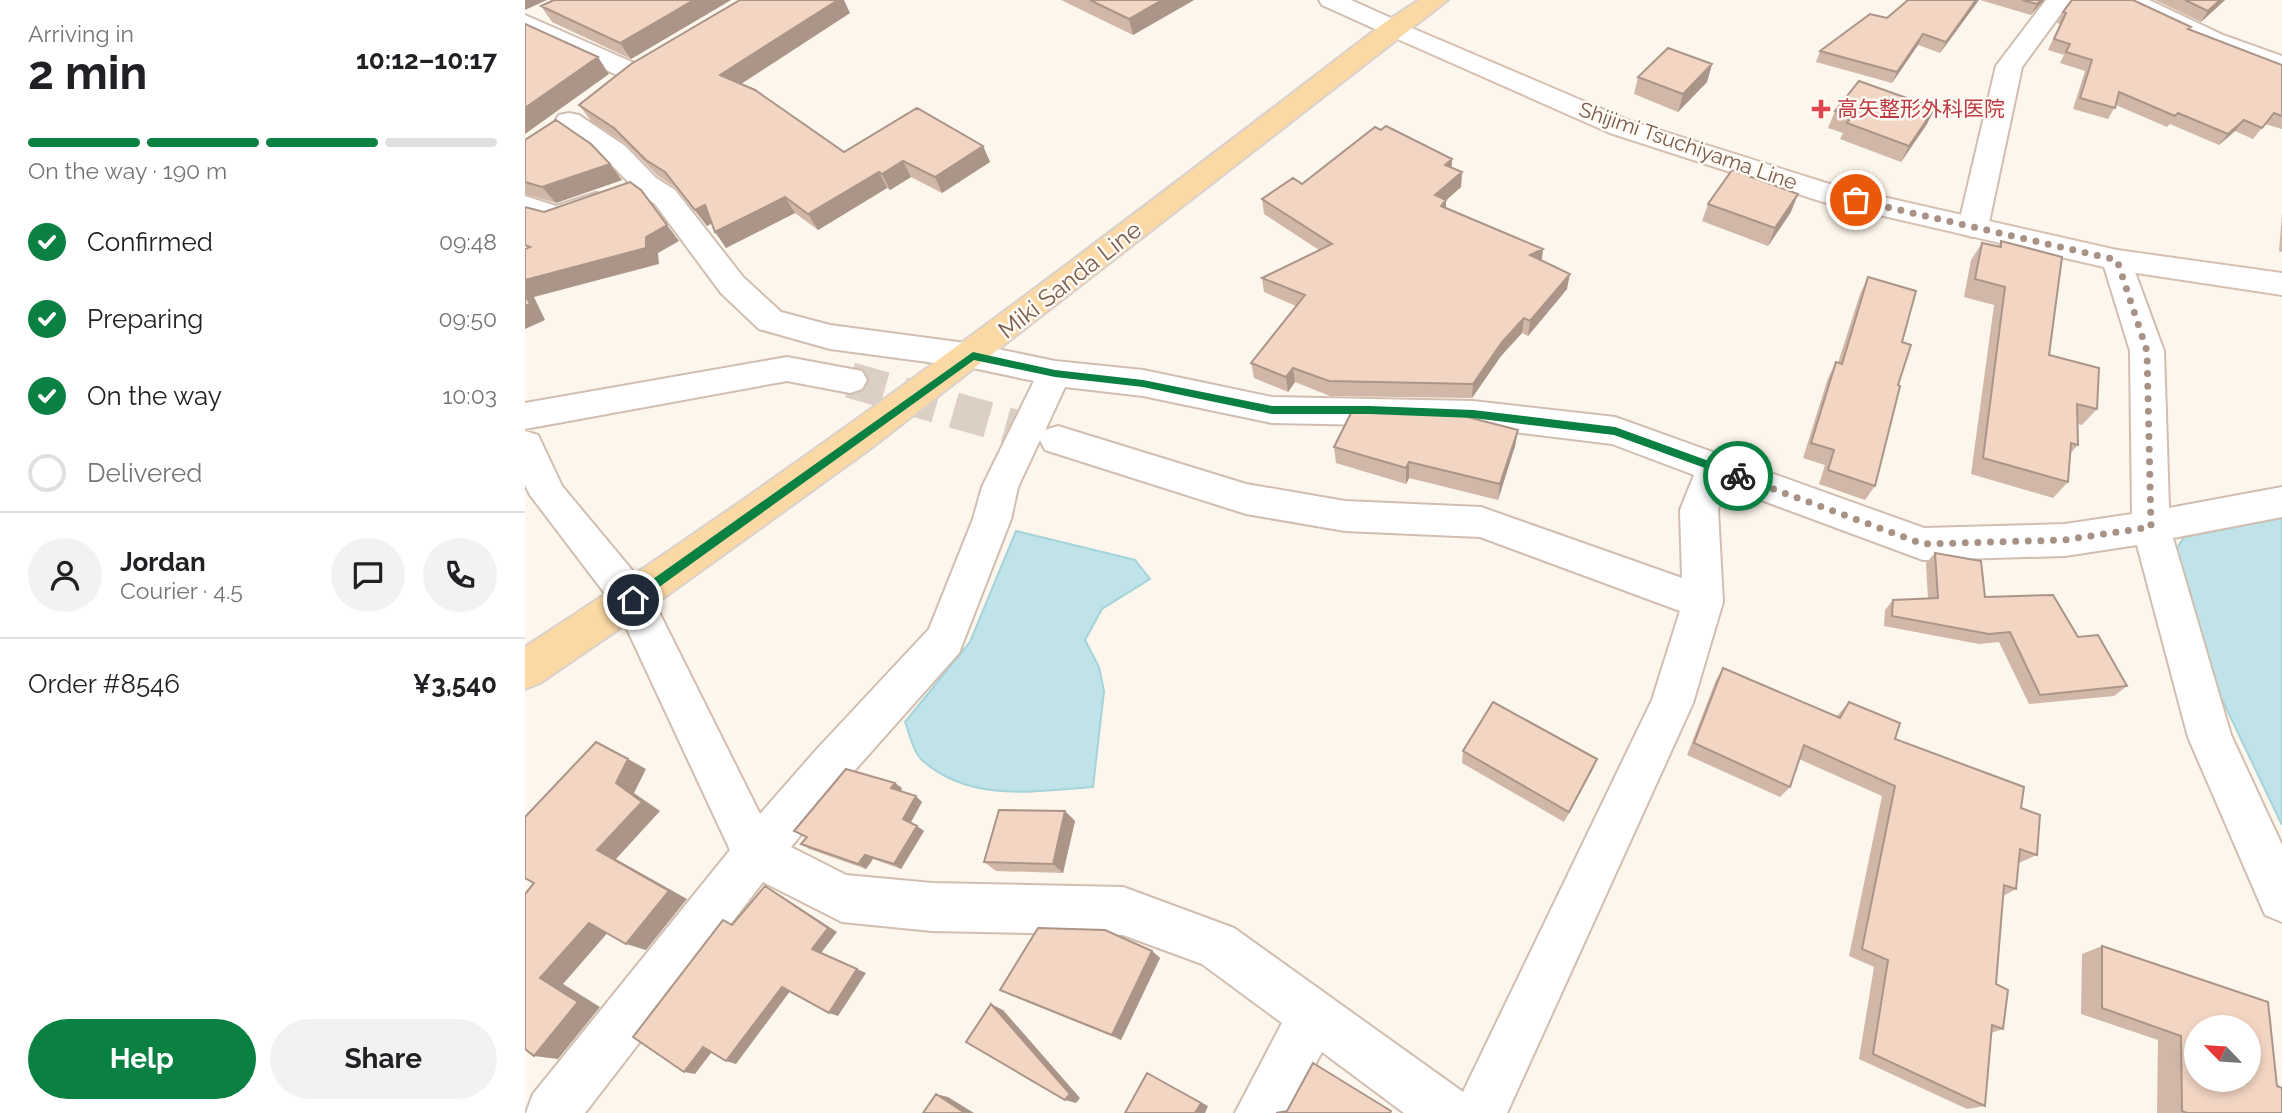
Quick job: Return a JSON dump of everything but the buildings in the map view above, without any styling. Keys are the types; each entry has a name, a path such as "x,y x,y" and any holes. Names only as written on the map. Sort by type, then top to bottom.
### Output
{"main road":[{"name":"Miki Sanda Line","path":"525,670 633,600 973,356 1393,28 1436,0"}],"street":[{"name":"Shijimi Tsuchiyama Line","path":"1331,0 1620,127 1833,195 2117,260 2224,278 2282,284"},
{"path":"1973,227 2009,66 2059,0"},
{"path":"2129,0 2214,40 2282,65"},
{"path":"525,22 549,11"},
{"path":"525,22 643,65 611,88"},
{"path":"569,120 615,152 646,184 664,197 732,285 770,321 830,337 973,356 1055,373 1143,383 1272,410 1473,414 1615,431 1923,544 2064,540 2151,527 2282,502"},
{"path":"525,206 557,216 646,184"},
{"path":"2117,260 2147,351 2151,527 2210,737 2282,898"},
{"path":"525,416 787,369 850,380"},
{"path":"552,1113 756,854 832,764 945,640 992,519 1000,487 1055,373"},
{"path":"1058,440 1246,499 1345,516 1481,522 1703,602"},
{"path":"525,445 548,495 633,600 756,854 842,898 932,906 1123,911 1217,944 1448,1113"},
{"path":"1480,1113 1672,704 1703,602 1699,510 1715,468"},
{"path":"1261,1113 1314,1015"}],"water":[{"path":"2282,518 2282,825 2218,691 2176,550 2184,537"},
{"path":"1016,531 1135,560 1150,579 1102,609 1085,640 1099,667 1104,691 1093,787 1026,792 983,789 962,783 942,774 920,758 905,722 970,642"}],"tunnel":[{"path":"850,380 1058,440"}],"way so far":[{"path":"1738,476 1923,544 2064,540 2151,527 2147,351 2117,260 1856,200"}],"place":[{"name":"高矢整形外科医院","path":"1821,109"}],"route":[{"path":"633,600 973,356 1055,373 1143,383 1272,410 1473,414 1615,431 1738,476"}]}
